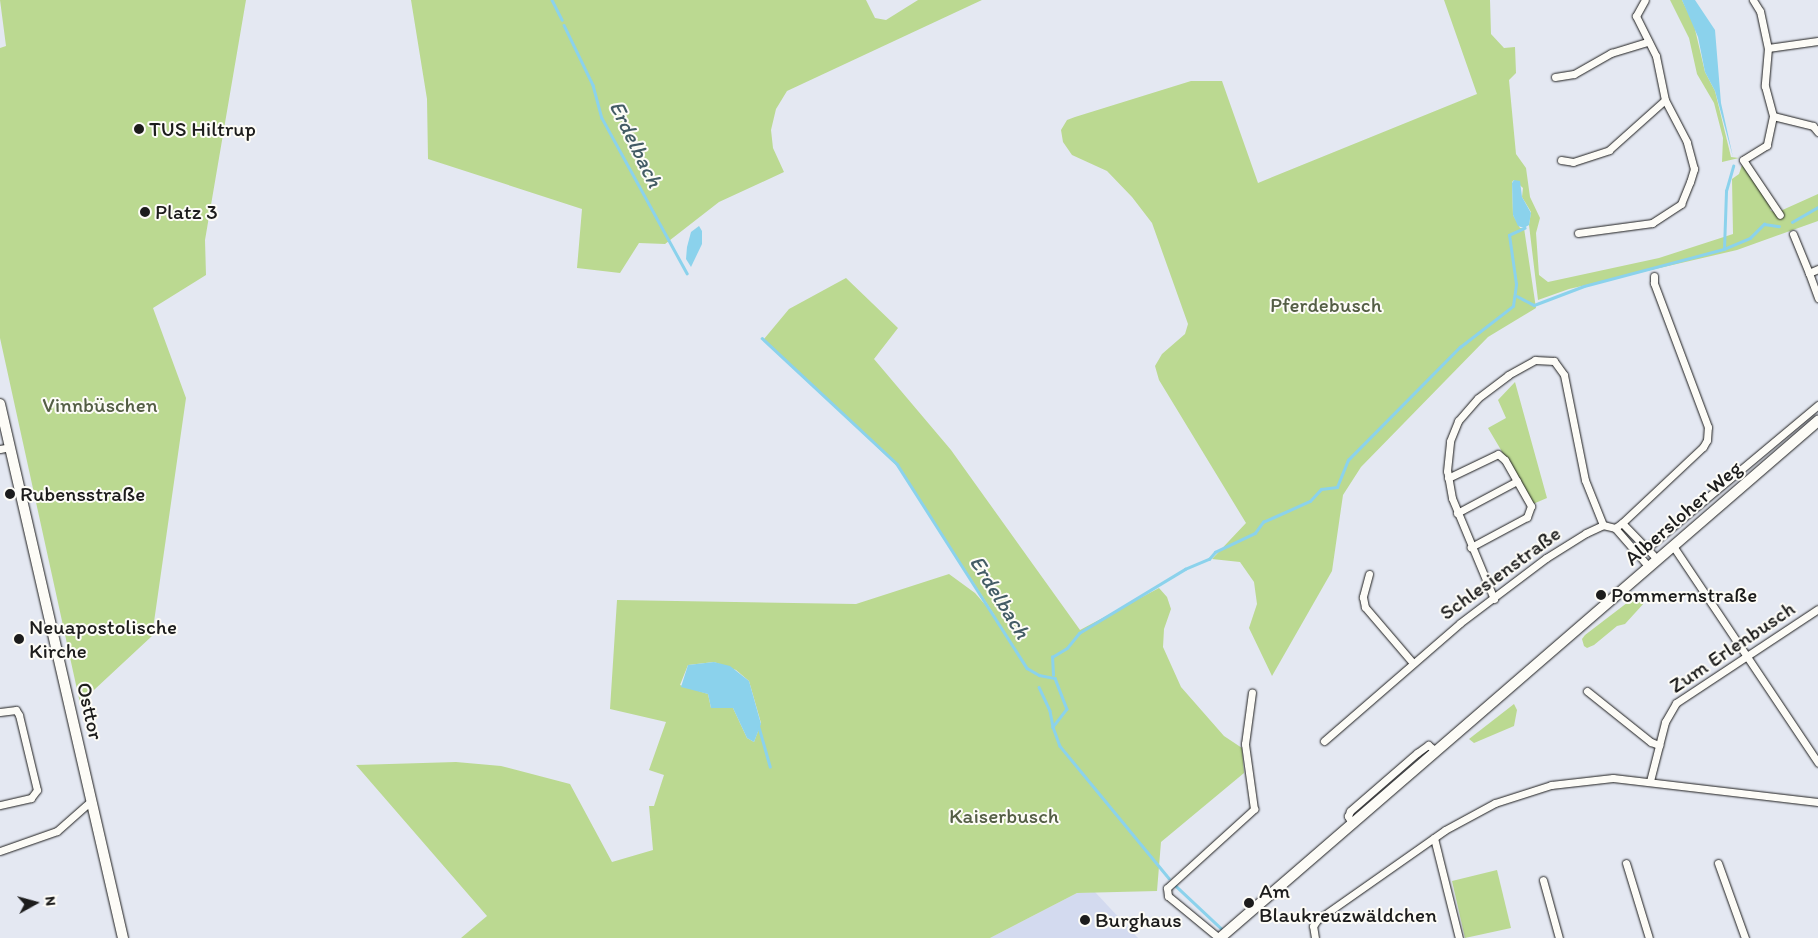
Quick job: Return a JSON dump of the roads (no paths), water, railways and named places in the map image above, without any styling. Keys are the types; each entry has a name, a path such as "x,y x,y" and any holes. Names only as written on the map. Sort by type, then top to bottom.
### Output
{"main road":[{"name":"Osttor","path":"0,404 5,448 92,801 123,938"},
{"name":"Albersloher Weg","path":"1223,936 1818,421"}],"street":[{"path":"1578,233 1652,223 1681,204 1694,169 1682,127 1665,100 1656,56 1636,16 1645,0"},
{"path":"1754,0 1760,11 1768,48 1765,86 1773,116 1767,144 1743,160 1780,215"},
{"path":"1768,48 1818,41"},
{"path":"1555,76 1574,74 1611,53 1648,42"},
{"path":"1561,160 1573,162 1609,150 1665,100"},
{"path":"1773,116 1814,126 1818,132"},
{"path":"1793,234 1818,298"},
{"path":"1809,272 1818,269"},
{"path":"1615,528 1707,440 1708,428 1659,298 1654,276"},
{"path":"1494,599 1457,512 1448,478 1450,441 1464,413 1523,366 1542,358 1552,360 1560,368 1568,386 1585,480 1604,526 1615,528 1648,567"},
{"name":"Albersloher Weg","path":"1647,548 1818,405"},
{"path":"1448,478 1498,454 1502,456 1531,506 1530,513 1471,547"},
{"path":"1457,512 1517,481"},
{"path":"1622,522 1657,559"},
{"name":"Schlesienstraße","path":"1324,740 1460,622 1494,599 1546,558 1604,526"},
{"path":"1673,546 1818,762"},
{"path":"1369,574 1363,597 1365,607 1413,663"},
{"name":"Zum Erlenbusch","path":"1650,782 1666,722 1676,703 1818,609"},
{"path":"1587,691 1652,742 1660,745"},
{"path":"1223,936 1168,896 1167,888 1254,809 1246,744 1252,692"},
{"path":"0,712 16,710 19,715 37,790 31,798 0,805"},
{"path":"1315,938 1313,926 1317,920 1434,838 1496,803 1551,785 1613,778 1818,802"},
{"path":"0,851 57,831 92,801"},
{"path":"1434,838 1459,938"},
{"path":"1626,863 1649,938"},
{"path":"1718,863 1745,938"},
{"path":"1543,880 1559,938"}],"water":[{"path":"1682,0 1695,0 1715,30 1721,103 1733,157 1715,91 1705,72 1698,37"},
{"path":"1514,180 1520,181 1522,197 1531,213 1529,225 1524,228 1518,226 1513,215 1512,183"},
{"path":"699,226 702,231 702,244 691,267 686,259 687,247 691,232"},
{"path":"714,662 730,666 749,681 761,724 754,742 747,738 733,708 711,708 708,694 681,687 688,665"}],"waterway":[{"name":"Erdelbach","path":"552,0 562,20"},
{"name":"Erdelbach","path":"564,25 593,85 602,118 687,273"},
{"path":"1724,249 1726,191 1733,166"},
{"path":"1792,222 1818,207"},
{"path":"1517,296 1534,305 1584,286 1724,249 1750,238 1764,224 1779,226"},
{"path":"1053,675 1052,657 1067,648 1079,633 1185,569 1209,559 1215,552 1255,533 1263,522 1310,501 1321,489 1337,487 1348,460 1460,347 1513,306 1516,284 1509,235 1524,228"},
{"name":"Erdelbach","path":"762,338 897,464 1027,668 1039,675 1055,678 1067,709 1053,727 1060,746 1169,878"},
{"path":"1039,687 1050,711 1053,727"},
{"path":"759,727 770,766"},
{"name":"Erdelbach","path":"1176,886 1224,931"}],"place":[{"name":"TUS Hiltrup","path":"139,129"},
{"name":"Platz 3","path":"145,212"},
{"name":"Rubensstraße","path":"10,494"},
{"name":"Pommernstraße","path":"1601,595"},
{"name":"Neuapostolische Kirche","path":"19,639"},
{"name":"Am Blaukreuzwäldchen","path":"1249,903"},
{"name":"Burghaus","path":"1085,920"}],"park label":[{"name":"Pferdebusch","path":"1326,305"},
{"name":"Vinnbüschen","path":"100,405"},
{"name":"Kaiserbusch","path":"1004,816"}]}
